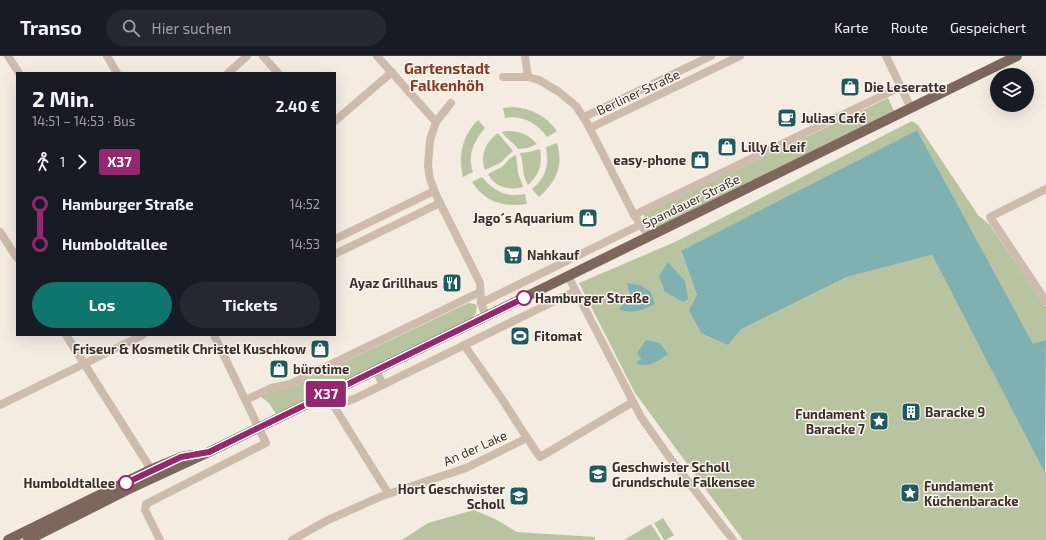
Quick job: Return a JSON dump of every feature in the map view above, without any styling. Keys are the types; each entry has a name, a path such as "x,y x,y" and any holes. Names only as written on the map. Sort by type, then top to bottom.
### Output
{"main road":[{"name":"Spandauer Straße","path":"28,540 181,457 209,452 1018,56"},
{"name":"Spandauer Straße","path":"8,540 154,473"}],"street":[{"path":"8,56 18,72"},
{"path":"107,56 116,72"},
{"path":"229,72 247,56"},
{"path":"263,56 277,72"},
{"path":"377,56 436,122"},
{"path":"524,56 528,77"},
{"name":"Berliner Straße","path":"584,118 711,56"},
{"name":"Berliner Straße","path":"590,128 740,56"},
{"path":"886,56 911,108"},
{"path":"336,120 392,72"},
{"name":"Berliner Straße","path":"503,77 528,77 539,80 560,92 576,106 590,128 634,215 642,224 649,236"},
{"name":"Spandauer Straße","path":"634,215 900,87"},
{"path":"451,102 436,122 430,140 428,157 430,179 434,191 480,283 481,302 486,316"},
{"path":"1046,189 990,217 1046,301"},
{"path":"336,239 434,191"},
{"path":"336,254 440,203"},
{"name":"Spandauer Straße","path":"481,302 642,224"},
{"path":"0,232 16,256"},
{"path":"568,276 641,417 733,540"},
{"path":"388,493 335,408 575,291"},
{"path":"246,400 271,388 290,384 480,292"},
{"path":"67,336 154,473"},
{"path":"0,405 141,336"},
{"path":"160,540 145,510 146,504 266,443 214,336"},
{"name":"An der Lake","path":"464,345 540,457 633,402"},
{"path":"376,370 383,385"},
{"name":"An der Lake","path":"292,540 335,517 388,493 466,468 526,438"}],"green space":[{"path":"888,98 894,111 653,229 646,222 644,218 645,213"},
{"path":"514,107 527,109 544,117 557,131 547,137 539,128 529,121 511,117 505,118 503,108"},
{"path":"478,120 485,128 475,143 471,154 471,166 473,172 463,177 461,154 468,133"},
{"path":"912,121 918,125 978,215 990,225 1046,307 1046,340 1033,345 917,130 681,252 697,295 728,345 742,329 847,277 932,255 1046,472 1046,540 743,540 635,393 579,283 675,242"},
{"path":"506,131 523,134 537,144 528,148 518,149 505,137 502,132"},
{"path":"498,133 513,151 500,163 485,170 483,155 487,145"},
{"path":"557,143 560,159 557,173 550,185 539,197 532,189 541,180 546,170 546,147"},
{"path":"540,149 541,160 539,169 535,177 528,185 525,178 520,153"},
{"path":"516,155 518,173 523,187 508,188 498,185 488,174 502,167 510,158"},
{"path":"482,177 496,190 506,194 525,194 527,204 510,205 489,199 477,189 472,182"},
{"path":"468,303 475,304 477,306 476,313 472,318 276,414 269,403 260,396 270,392 290,388"},
{"path":"474,510 495,519 517,532 595,537 595,540 402,540 428,523"},
{"path":"663,518 674,535 666,540 664,540 654,523"},
{"path":"651,524 661,540 624,540"}],"water":[{"path":"917,130 1033,344 1046,340 1045,473 932,255 847,277 742,329 728,345 701,333 689,310 697,295 681,251"},
{"path":"668,262 685,281 688,299 683,302 665,292 659,276"},
{"path":"627,283 640,285 650,291 655,304 633,312 619,309 630,296"},
{"path":"646,340 660,343 668,354 657,362 649,365 640,365 636,363 641,359 637,353"}],"bus line":[{"name":"X37","path":"126,483 152,469 181,457 209,452 524,298"}],"place":[{"name":"Die Leseratte","path":"850,87"},
{"name":"Julias Café","path":"787,118"},
{"name":"Lilly & Leif","path":"727,147"},
{"name":"easy-phone","path":"700,160"},
{"name":"Jago´s Aquarium","path":"588,218"},
{"name":"Nahkauf","path":"513,255"},
{"name":"Ayaz Grillhaus","path":"452,283"},
{"name":"Hamburger Straße","path":"524,298"},
{"name":"Fitomat","path":"520,336"},
{"name":"Friseur & Kosmetik Christel Kuschkow","path":"320,349"},
{"name":"bürotime","path":"279,369"},
{"name":"Baracke 9","path":"911,412"},
{"name":"Fundament Baracke 7","path":"879,421"},
{"name":"Geschwister Scholl Grundschule Falkensee","path":"598,474"},
{"name":"Humboldtallee","path":"126,483"},
{"name":"Fundament Küchenbaracke","path":"910,493"},
{"name":"Hort Geschwister Scholl","path":"519,496"}],"district":[{"name":"Gartenstadt Falkenhöh","path":"447,78"}]}
